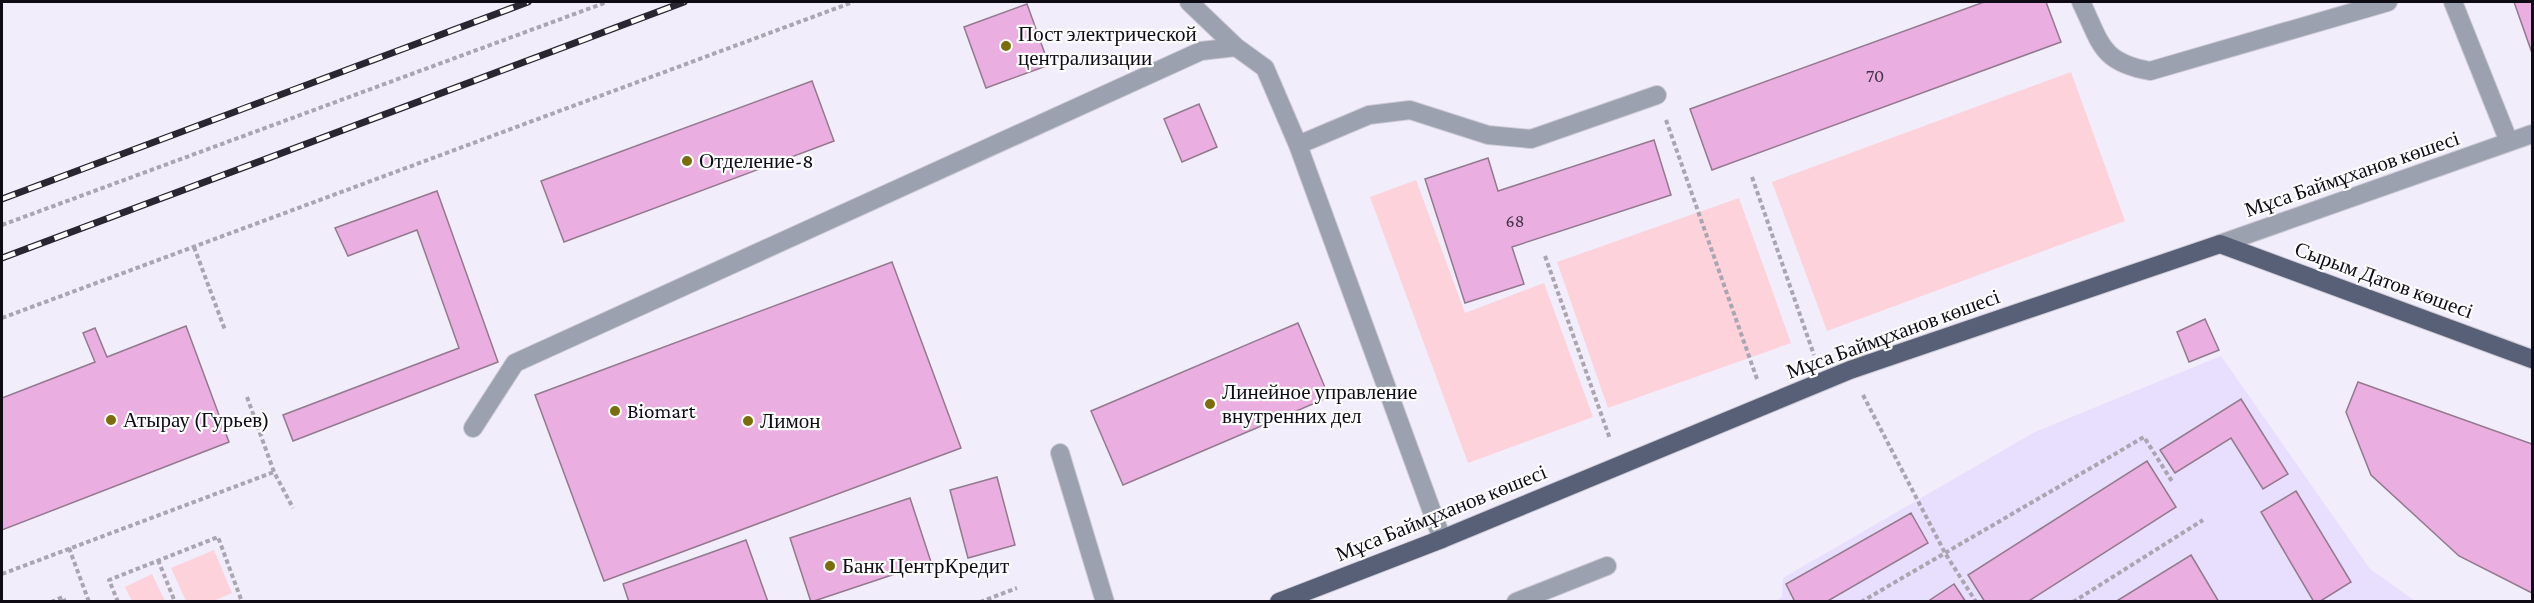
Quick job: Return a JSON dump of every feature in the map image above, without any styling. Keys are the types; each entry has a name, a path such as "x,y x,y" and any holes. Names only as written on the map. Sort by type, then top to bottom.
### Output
{"main road":[{"name":"Мұса Баймұханов көшесі","path":"1279,602 1442,539 1850,370 2220,244"},
{"name":"Сырым Датов көшесі","path":"2220,244 2532,359"}],"street":[{"path":"1188,2 1236,47 1265,68 1298,145 1442,539"},
{"path":"2081,2 2107,53 2126,67 2150,71 2388,2"},
{"path":"2453,2 2509,142"},
{"path":"473,428 515,363 1201,51 1236,47"},
{"path":"1298,145 1369,115 1410,110 1488,135 1531,139 1657,95"},
{"name":"Мұса Баймұханов көшесі","path":"2220,244 2532,134"},
{"path":"1060,453 1105,602"},
{"path":"1516,602 1607,566"}],"path":[{"path":"2,225 607,2"},
{"path":"2,318 853,2"},
{"path":"1657,95 1766,405"},
{"path":"1752,177 1823,382"},
{"path":"194,247 225,330"},
{"path":"1545,256 1619,465"},
{"path":"1850,370 1946,553 1976,602"},
{"path":"247,397 274,472 293,507"},
{"path":"1861,602 2144,437 2173,483"},
{"path":"2,574 274,472"},
{"path":"2073,602 2203,520"},
{"path":"118,602 109,580 218,537 242,602"},
{"path":"69,548 90,602"},
{"path":"158,560 176,602"},
{"path":"980,602 1017,588"},
{"path":"51,602 63,597 65,602"}],"shaded area":[{"path":"2071,72 2125,221 1827,331 1772,182"},
{"path":"1416,180 1465,313 1544,283 1593,417 1468,463 1370,197"},
{"path":"1739,198 1791,343 1608,408 1557,262"},
{"path":"2221,356 2370,569 2415,601 1774,602 1782,597 1783,578 2035,432"},
{"path":"214,550 232,593 213,601 186,601 171,568"},
{"path":"152,574 165,601 132,601 125,587"}],"building":[{"path":"1984,2 2046,2 2061,42 1712,170 1690,109"},
{"path":"2514,2 2532,2 2532,53"},
{"name":"Пост электрической централизации","path":"1027,4 1049,65 986,88 964,27"},
{"name":"Отделение-8","path":"812,81 834,141 564,242 541,181"},
{"path":"1199,104 1217,147 1182,162 1164,119"},
{"path":"1654,140 1671,195 1512,247 1524,284 1465,303 1425,179 1488,158 1498,191"},
{"path":"437,191 498,362 293,441 283,415 459,348 417,230 348,256 335,228"},
{"name":"Лимон","path":"892,262 961,448 604,581 535,395"},
{"path":"2205,319 2219,350 2189,362 2177,332"},
{"name":"Линейное управление внутренних дел","path":"1298,323 1329,397 1123,485 1091,411"},
{"name":"Атырау (Гурьев)","path":"186,326 229,442 2,530 2,398 95,362 83,333 95,328 107,357"},
{"path":"2358,382 2532,444 2532,593 2459,556 2371,475 2346,412"},
{"path":"2241,399 2288,474 2263,489 2231,438 2175,473 2160,450"},
{"path":"2147,461 2176,507 2027,602 1985,602 1968,575"},
{"path":"997,477 1015,545 968,558 950,490"},
{"path":"2296,491 2351,582 2319,602 2314,602 2261,512"},
{"path":"910,498 931,562 811,602 790,538"},
{"path":"1911,513 1928,543 1826,602 1795,602 1786,584"},
{"path":"746,540 768,602 629,602 623,584"},
{"path":"2191,555 2219,602 2115,602"},
{"path":"1954,584 1966,602 1927,602"}],"railway":[{"path":"2,199 528,2"},
{"path":"2,258 684,2"}],"place":[{"name":"Пост электрической централизации","path":"1006,46"},
{"name":"Отделение-8","path":"687,161"},
{"name":"Линейное управление внутренних дел","path":"1210,404"},
{"name":"Biomart","path":"615,411"},
{"name":"Атырау (Гурьев)","path":"111,420"},
{"name":"Лимон","path":"748,421"},
{"name":"Банк ЦентрКредит","path":"830,566"}]}
